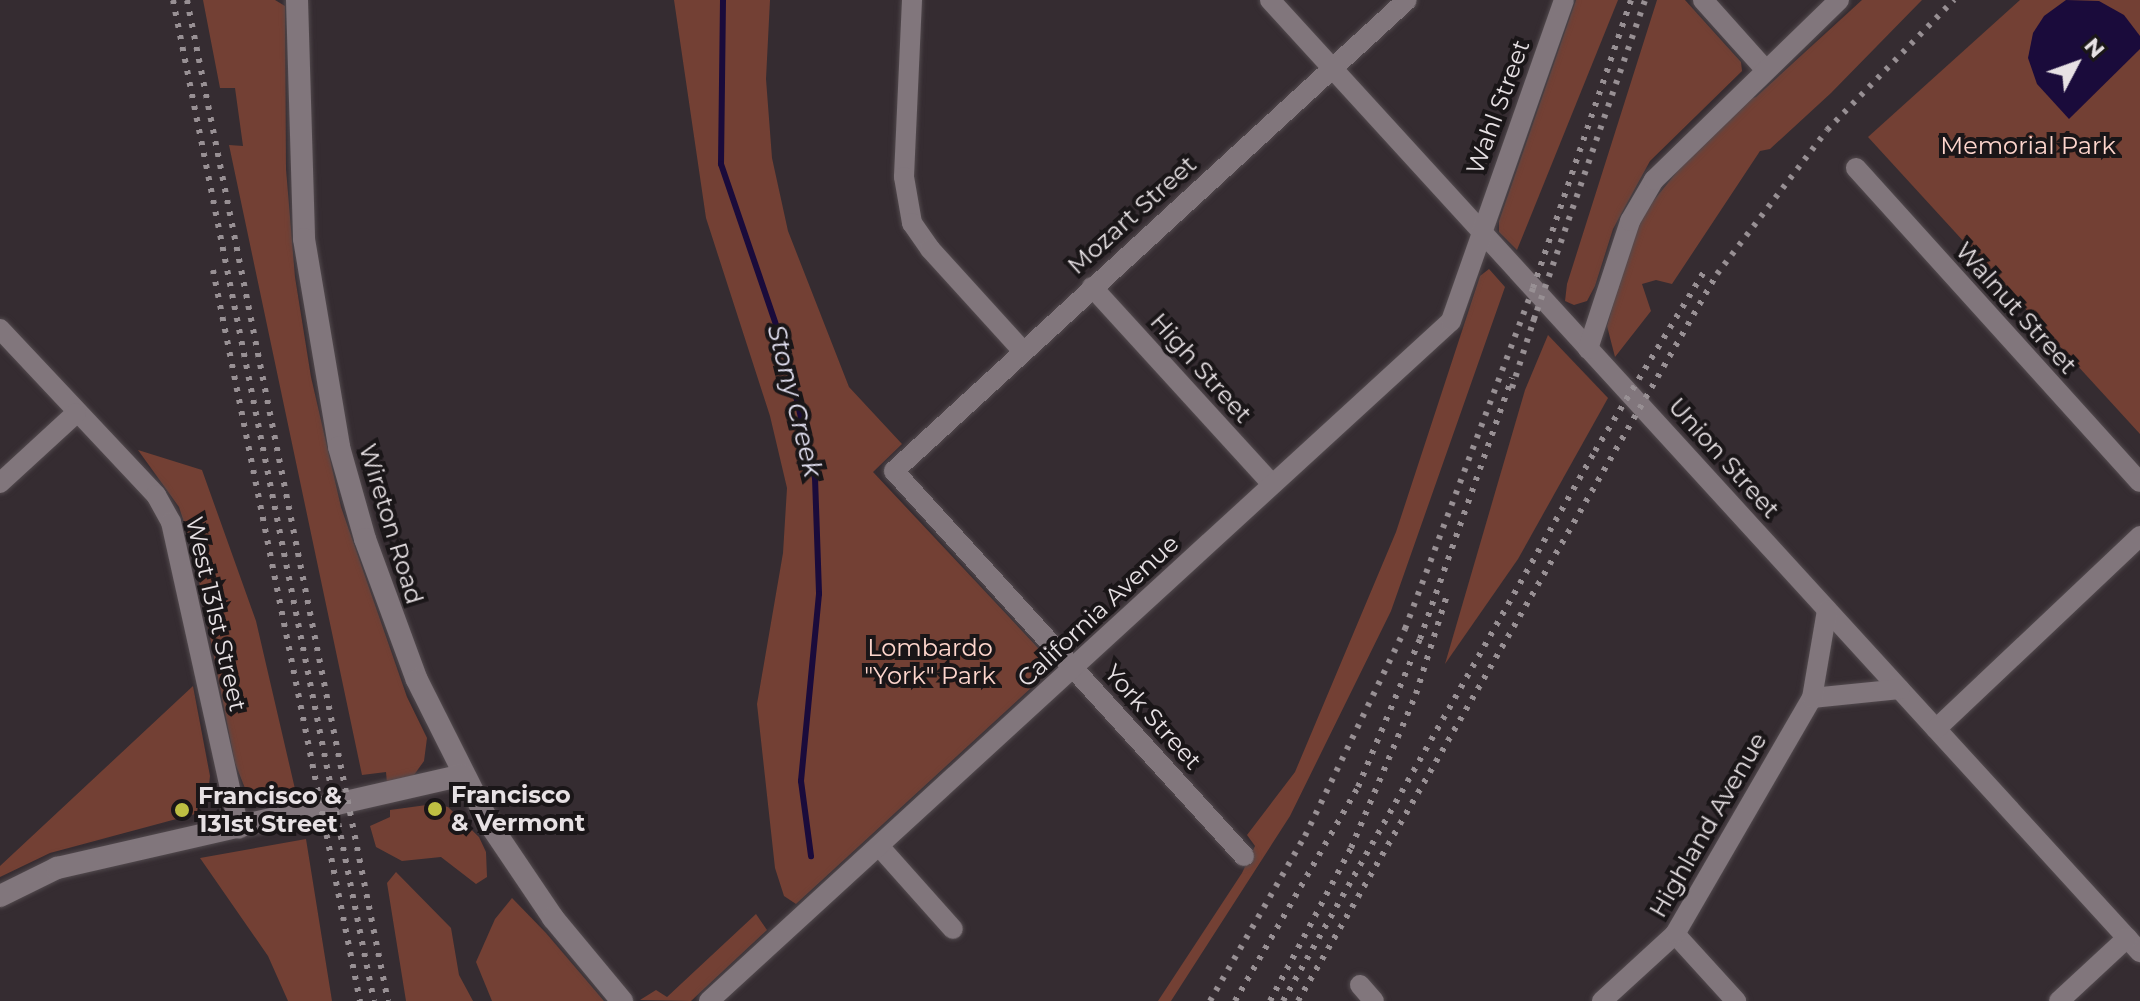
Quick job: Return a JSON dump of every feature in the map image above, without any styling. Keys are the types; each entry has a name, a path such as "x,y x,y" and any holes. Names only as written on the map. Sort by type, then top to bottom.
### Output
{"street":[{"name":"Wireton Road","path":"297,0 304,239 339,447 395,624 463,775 523,877 622,1001"},
{"path":"912,0 904,177 912,223 930,249 1022,350"},
{"name":"Union Street","path":"1270,0 2134,945"},
{"name":"Mozart Street","path":"894,471 1022,350 1407,0"},
{"name":"Wahl Street","path":"1481,231 1564,0"},
{"path":"1703,0 1764,68"},
{"path":"1588,349 1630,221 1654,180 1764,68 1839,0"},
{"name":"Walnut Street","path":"1856,168 2140,482"},
{"name":"California Avenue","path":"709,1001 1075,669 1451,321 1481,231"},
{"name":"High Street","path":"1092,287 1272,484"},
{"name":"West 131st Street","path":"0,329 156,495 171,522 239,829"},
{"path":"0,483 76,413"},
{"name":"York Street","path":"894,471 1244,856"},
{"path":"1936,729 2140,536"},
{"name":"Highland Avenue","path":"1602,1001 1675,934 1812,698 1827,610"},
{"path":"1812,698 1900,689"},
{"path":"0,896 57,868 239,829 463,775"},
{"path":"879,846 953,929"},
{"path":"1675,934 1736,1001"},
{"path":"2059,1001 2134,945"},
{"path":"1360,985 1374,1001"}],"green space":[{"path":"203,0 275,0 285,6 286,169 295,277 311,377 341,507 407,697 427,738 424,761 414,775 387,783 386,772 362,775 229,145 243,146 235,88 220,88"},
{"name":"Lombardo \"York\" Park","path":"674,0 770,0 766,79 772,158 788,231 849,387 902,444 873,472 1055,666 796,904 784,896 775,868 757,704 783,553 787,488 770,416 706,218"},
{"path":"1576,0 1618,0 1517,250 1499,232 1499,221"},
{"path":"1657,0 1685,0 1741,62 1742,71 1650,161 1613,229 1595,286 1587,301 1574,305 1565,301 1567,284"},
{"path":"1862,0 1922,0 1831,93 1770,149 1760,151 1672,284 1656,280 1642,284 1651,311 1615,357 1607,326 1633,235 1650,205 1693,152 1746,100 1756,97"},
{"name":"Memorial Park","path":"2020,0 2140,0 2140,434 1868,137"},
{"path":"1489,269 1505,287 1391,611 1290,816 1171,1001 1158,1001 1242,873 1255,846 1247,835 1295,772 1396,532 1480,276"},
{"path":"1548,335 1608,398 1518,559 1445,664 1525,390"},
{"path":"138,450 202,470 256,621 295,789 281,791 286,803 248,796 235,763 192,547 179,507"},
{"path":"193,686 210,776 208,794 195,814 50,853 0,877 0,866"},
{"path":"434,804 448,807 479,837 486,852 487,877 476,884 441,857 402,861 376,847 370,826 390,817 390,810"},
{"path":"306,839 332,1001 288,1001 268,956 200,858"},
{"path":"396,872 451,928 459,975 473,1001 406,1001 387,883"},
{"path":"512,898 604,1001 492,1001 476,962 495,919"},
{"path":"756,914 767,930 691,1001 640,1000 656,990 667,997"}],"shaded area":[{"path":"2066,0 2099,1 2124,15 2140,36 2140,49 2069,119 2037,84 2028,58 2033,33 2044,16"}],"waterway":[{"name":"Stony Creek","path":"723,0 721,164 787,357 815,478 819,594 801,781 811,856"}],"railway":[{"path":"173,0 374,1001"},
{"path":"187,0 388,1001"},
{"path":"1210,1001 1305,836 1405,629 1533,288 1631,0"},
{"path":"1533,322 1645,0"},
{"path":"1298,1001 1717,274 1827,130 1954,0"},
{"path":"213,270 360,1001"},
{"path":"1283,1001 1595,451 1705,270"},
{"path":"1512,388 1535,316"},
{"path":"1235,1001 1358,787 1420,639 1512,378"},
{"path":"1270,1001 1351,848 1416,694 1447,595"}],"place":[{"name":"Francisco & Vermont","path":"435,809"},
{"name":"Francisco & 131st Street","path":"182,810"}]}
